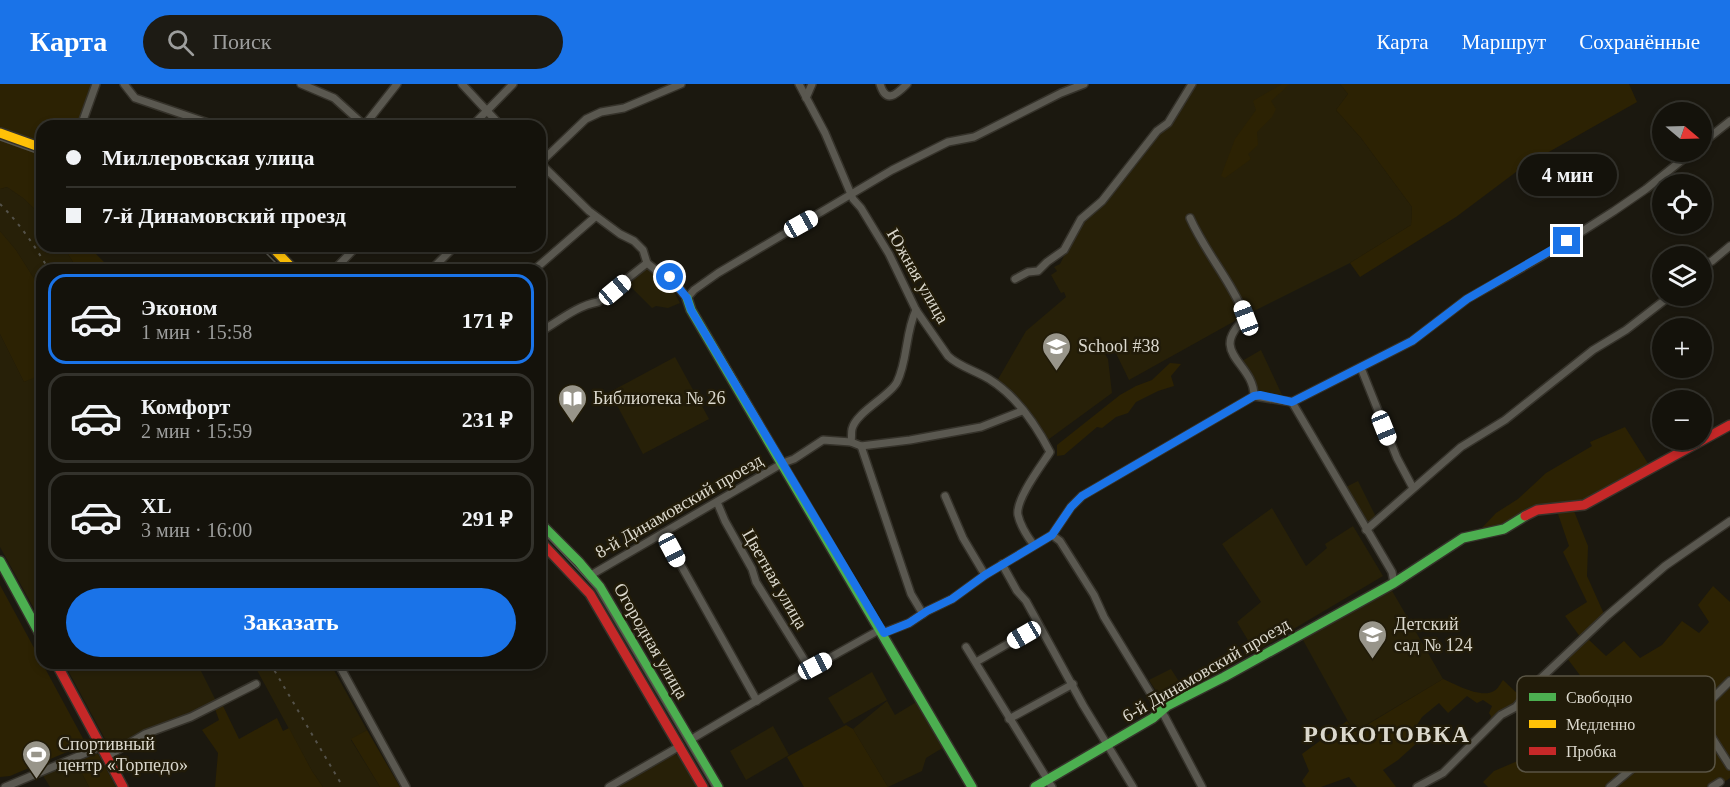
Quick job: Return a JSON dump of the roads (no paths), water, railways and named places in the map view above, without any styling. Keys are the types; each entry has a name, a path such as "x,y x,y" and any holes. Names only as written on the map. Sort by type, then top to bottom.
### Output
{"street":[{"path":"83,120 96,84"},
{"path":"124,84 135,98 199,120"},
{"path":"301,84 334,98 358,120"},
{"path":"369,120 397,84"},
{"path":"462,84 495,120"},
{"path":"478,120 513,84"},
{"path":"546,157 586,119 601,112 624,108 681,84"},
{"name":"Южная улица","path":"799,84 825,133 851,195 889,254 916,310 952,360 974,370 1008,393 1050,452 1020,499 1018,508 1018,516 1033,544"},
{"path":"806,98 812,84"},
{"path":"880,84 886,96 892,96 907,84"},
{"path":"687,298 716,274 892,170 948,142 974,137 1084,84"},
{"path":"1015,279 1028,272 1038,271 1047,261 1064,250 1081,219 1102,201 1157,131 1168,123 1191,84"},
{"path":"1712,135 1730,121"},
{"path":"0,133 36,146"},
{"path":"690,740 810,669 882,631 909,623 952,599 1033,544 1052,535 1071,507 1082,496 1254,396 1260,395 1292,402 1412,341 1467,299 1553,250 1614,211 1680,162"},
{"path":"546,169 596,217 634,241 643,250 647,263 670,277 687,298 691,310 972,787"},
{"path":"541,264 596,217"},
{"path":"1190,218 1198,235 1231,285 1246,318 1230,336 1230,346 1251,382 1254,396"},
{"path":"1712,261 1730,246"},
{"path":"277,252 288,264"},
{"path":"340,264 351,252"},
{"path":"437,264 449,252"},
{"path":"546,328 565,315 588,304 598,302 647,263"},
{"path":"1366,530 1461,447 1505,420 1593,350 1626,330 1657,306"},
{"path":"851,442 852,427 866,410 896,384 903,362 908,332 916,310"},
{"path":"1361,368 1397,458 1413,488"},
{"path":"1292,402 1392,572 1394,583"},
{"name":"8-й Динамовский проезд","path":"591,575 783,463 794,459 823,440 851,442 861,446 910,440 981,427 1022,411"},
{"name":"6-й Динамовский проезд","path":"1035,787 1049,784 1107,744 1153,718 1161,711 1394,583 1463,538 1504,529 1533,511 1570,509 1584,505 1730,425"},
{"path":"861,446 911,594 923,614"},
{"path":"945,496 963,538 985,575"},
{"name":"Цветная улица","path":"717,502 752,569 756,582 810,669"},
{"path":"1543,676 1608,615 1665,566 1730,521"},
{"name":"Огородная улица","path":"546,529 600,587 718,787"},
{"path":"663,533 757,701"},
{"path":"1052,535 1060,541 1094,595 1104,617 1161,711 1202,787"},
{"name":"Огородная улица","path":"546,548 590,594 703,787"},
{"path":"0,561 36,627"},
{"path":"1002,564 1017,591 1026,601 1083,705 1133,787"},
{"path":"976,662 1039,626"},
{"path":"966,646 1049,784"},
{"path":"59,669 123,787"},
{"path":"341,669 406,787"},
{"path":"1715,696 1730,681"},
{"path":"106,757 145,734 191,717 256,684"},
{"path":"1010,719 1073,684"},
{"path":"1417,787 1430,784 1501,715 1517,706"},
{"path":"1715,742 1730,766"},
{"path":"609,787 680,746"},
{"path":"4,787 100,747"},
{"path":"1610,787 1628,772"},
{"path":"1712,787 1720,782"}],"tram line":[{"path":"0,140 36,153"},
{"path":"265,252 277,264"},
{"path":"546,535 596,589 713,787"}],"railway":[{"path":"0,204 36,249"},
{"path":"38,252 45,264"},
{"path":"274,669 343,787"}],"place":[{"name":"School #38","path":"1057,372"},
{"name":"Библиотека № 26","path":"572,424"},
{"name":"Детский сад № 124","path":"1373,660"},
{"name":"Спортивный центр «Торпедо»","path":"37,780"}],"district":[{"name":"РОКОТОВКА","path":"1387,734"}]}
